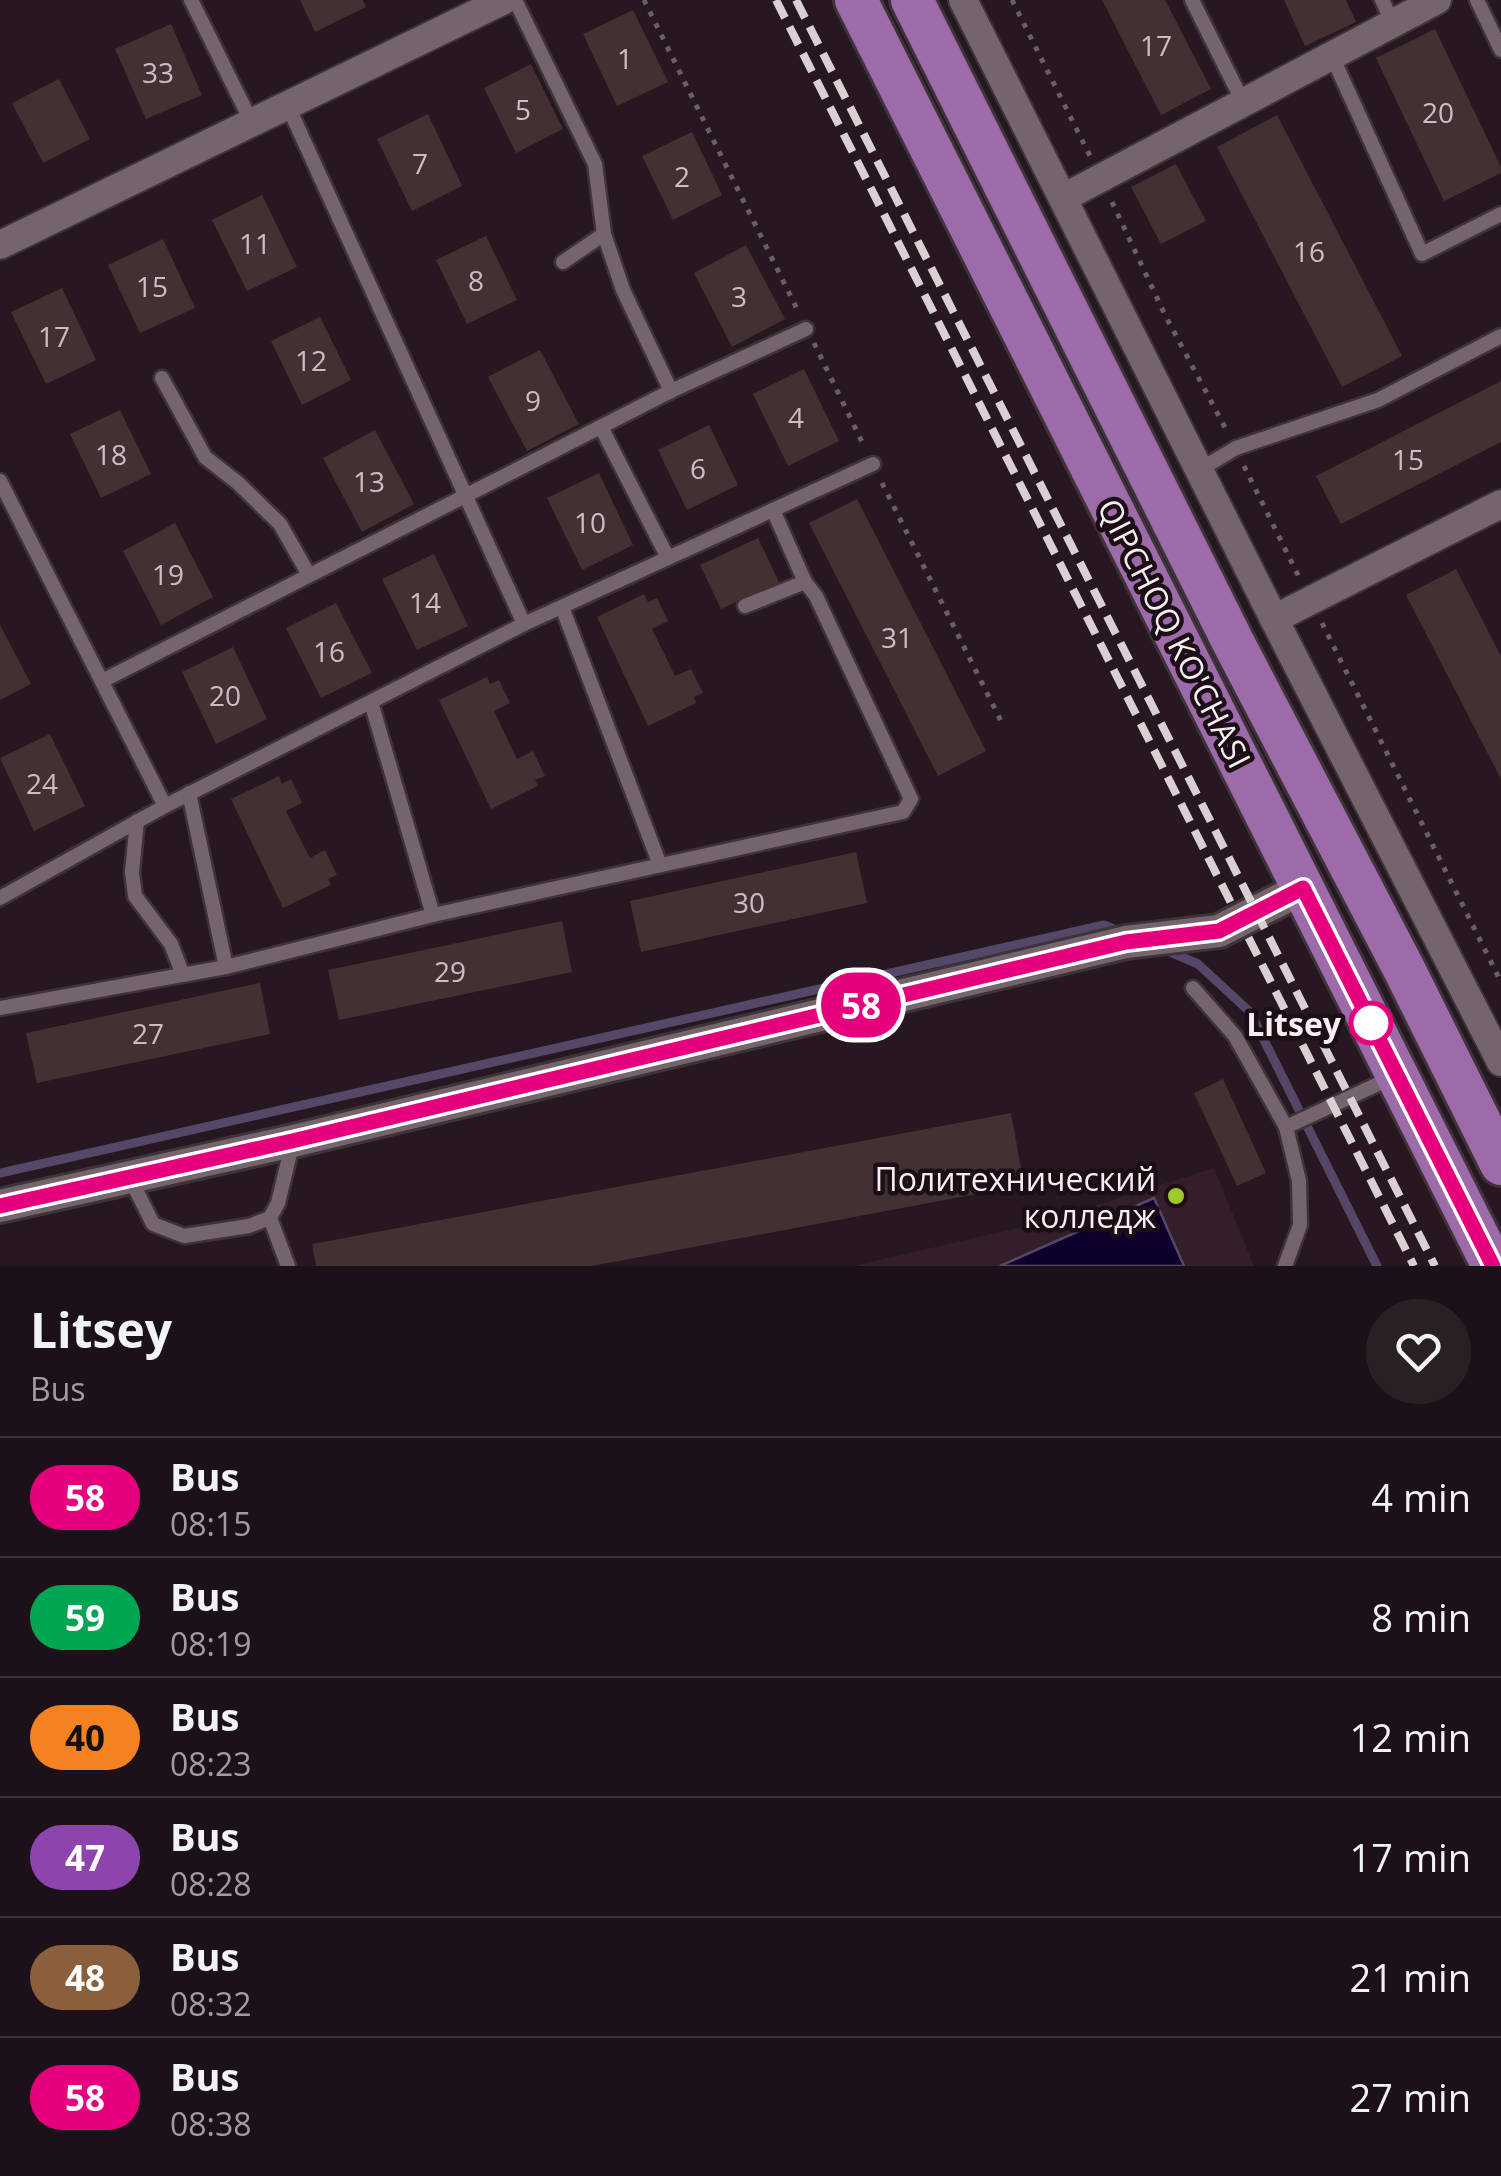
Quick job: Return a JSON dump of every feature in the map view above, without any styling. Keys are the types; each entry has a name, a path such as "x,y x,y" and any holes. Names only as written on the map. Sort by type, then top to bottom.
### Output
{"main road":[{"name":"QIPCHOQ KO'CHASI","path":"856,0 1494,1266"},
{"name":"QIPCHOQ KO'CHASI","path":"912,0 1233,642 1501,1164"},
{"path":"1356,994 1404,969"}],"street":[{"path":"0,245 504,0"},
{"path":"963,0 1501,1062"},
{"path":"1063,198 1332,56 1388,11 1437,0"},
{"path":"1274,619 1496,511"},
{"path":"0,1206 292,1141 1140,940 1219,931 1303,888"}],"lane":[{"path":"191,0 252,124"},
{"path":"515,0 595,164 604,234 623,290 671,392"},
{"path":"1192,0 1244,104"},
{"path":"1477,0 1501,50"},
{"path":"1332,56 1422,254 1501,214"},
{"path":"288,106 524,624"},
{"path":"563,262 604,234"},
{"path":"102,681 465,494 806,329"},
{"path":"1199,470 1236,448 1378,400 1501,336"},
{"path":"162,378 205,457 280,524 309,576"},
{"path":"601,427 668,558"},
{"path":"0,898 189,793 524,624 873,464"},
{"path":"0,481 165,806"},
{"path":"0,1008 226,967 433,915 903,812 911,800 773,510"},
{"path":"746,606 805,582"},
{"path":"562,607 660,865"},
{"path":"371,702 433,915"},
{"path":"189,793 226,967"},
{"path":"137,821 132,872 135,896 171,944 183,975"},
{"path":"1193,988 1235,1036 1286,1127 1299,1181 1300,1225 1286,1266"},
{"path":"1286,1127 1397,1075"},
{"path":"130,1177 153,1224 184,1236 249,1226 270,1218 278,1203 292,1141"},
{"path":"270,1218 288,1266"}],"path":[{"path":"644,0 1003,725"},
{"path":"1012,0 1165,315 1236,448 1501,982"}],"shaded area":[{"name":"Политехнический колледж","path":"1214,1168 1254,1266 853,1266 1040,1223"},
{"path":"1154,1198 1184,1266 1000,1266"}],"building":[{"path":"300,0 363,0 366,7 315,32"},
{"path":"1102,0 1165,0 1211,89 1161,115"},
{"path":"1284,0 1346,0 1356,22 1305,46"},
{"path":"633,10 668,82 617,106 583,34"},
{"path":"171,24 202,95 146,119 115,49"},
{"path":"1435,29 1501,167 1501,173 1444,201 1376,58"},
{"path":"531,64 563,129 516,153 484,88"},
{"path":"59,79 90,139 43,163 12,103"},
{"path":"428,114 462,186 412,211 377,139"},
{"path":"1277,115 1402,356 1342,387 1217,147"},
{"path":"692,132 722,195 673,220 642,156"},
{"path":"1176,164 1206,221 1161,244 1131,187"},
{"path":"262,195 297,267 247,291 212,220"},
{"path":"486,236 517,300 467,324 436,260"},
{"path":"163,239 195,308 140,333 108,265"},
{"path":"746,245 785,319 732,347 694,273"},
{"path":"62,288 96,360 46,384 11,312"},
{"path":"320,317 351,380 302,405 271,341"},
{"path":"540,350 579,424 527,451 488,377"},
{"path":"804,369 839,441 788,466 753,394"},
{"path":"1501,381 1501,442 1341,524 1316,476"},
{"path":"120,410 151,474 101,498 70,434"},
{"path":"709,425 738,485 687,510 658,450"},
{"path":"375,430 414,504 362,532 323,458"},
{"path":"599,473 633,545 582,570 547,498"},
{"path":"857,499 986,751 938,776 809,523"},
{"path":"175,523 213,597 161,625 123,551"},
{"path":"758,538 779,582 721,609 700,565"},
{"path":"434,554 468,626 417,650 382,579"},
{"path":"1456,569 1501,656 1501,779 1406,595"},
{"path":"644,594 648,602 657,598 668,621 652,629 675,676 691,669 703,693 694,697 696,703 648,726 597,617"},
{"path":"336,603 372,673 321,698 286,628"},
{"path":"0,625 31,684 0,700"},
{"path":"233,647 267,719 216,744 182,672"},
{"path":"487,677 490,684 499,680 510,703 494,711 517,759 533,751 545,776 535,780 538,786 491,809 439,700"},
{"path":"50,734 85,806 34,831 0,758"},
{"path":"279,776 282,784 291,779 302,803 286,811 310,858 325,850 337,875 328,879 331,885 283,908 231,799"},
{"path":"856,852 867,903 641,952 630,901"},
{"path":"562,921 572,972 339,1020 328,970"},
{"path":"260,983 270,1034 37,1083 26,1033"},
{"path":"1223,1079 1266,1173 1237,1186 1194,1093"},
{"path":"1011,1113 1024,1185 592,1266 316,1266 312,1244"}],"waterway":[{"path":"0,1173 1104,925 1123,933"},
{"path":"1161,948 1198,964 1250,1012 1377,1266"}],"railway":[{"path":"776,0 1414,1266"},
{"path":"796,0 1435,1266"}],"bus line":[{"name":"58","path":"0,1206 292,1141 1126,942 1219,931 1303,888 1493,1266"}],"place":[{"name":"Litsey","path":"1371,1023"},
{"name":"Политехнический колледж","path":"1176,1196"}]}
